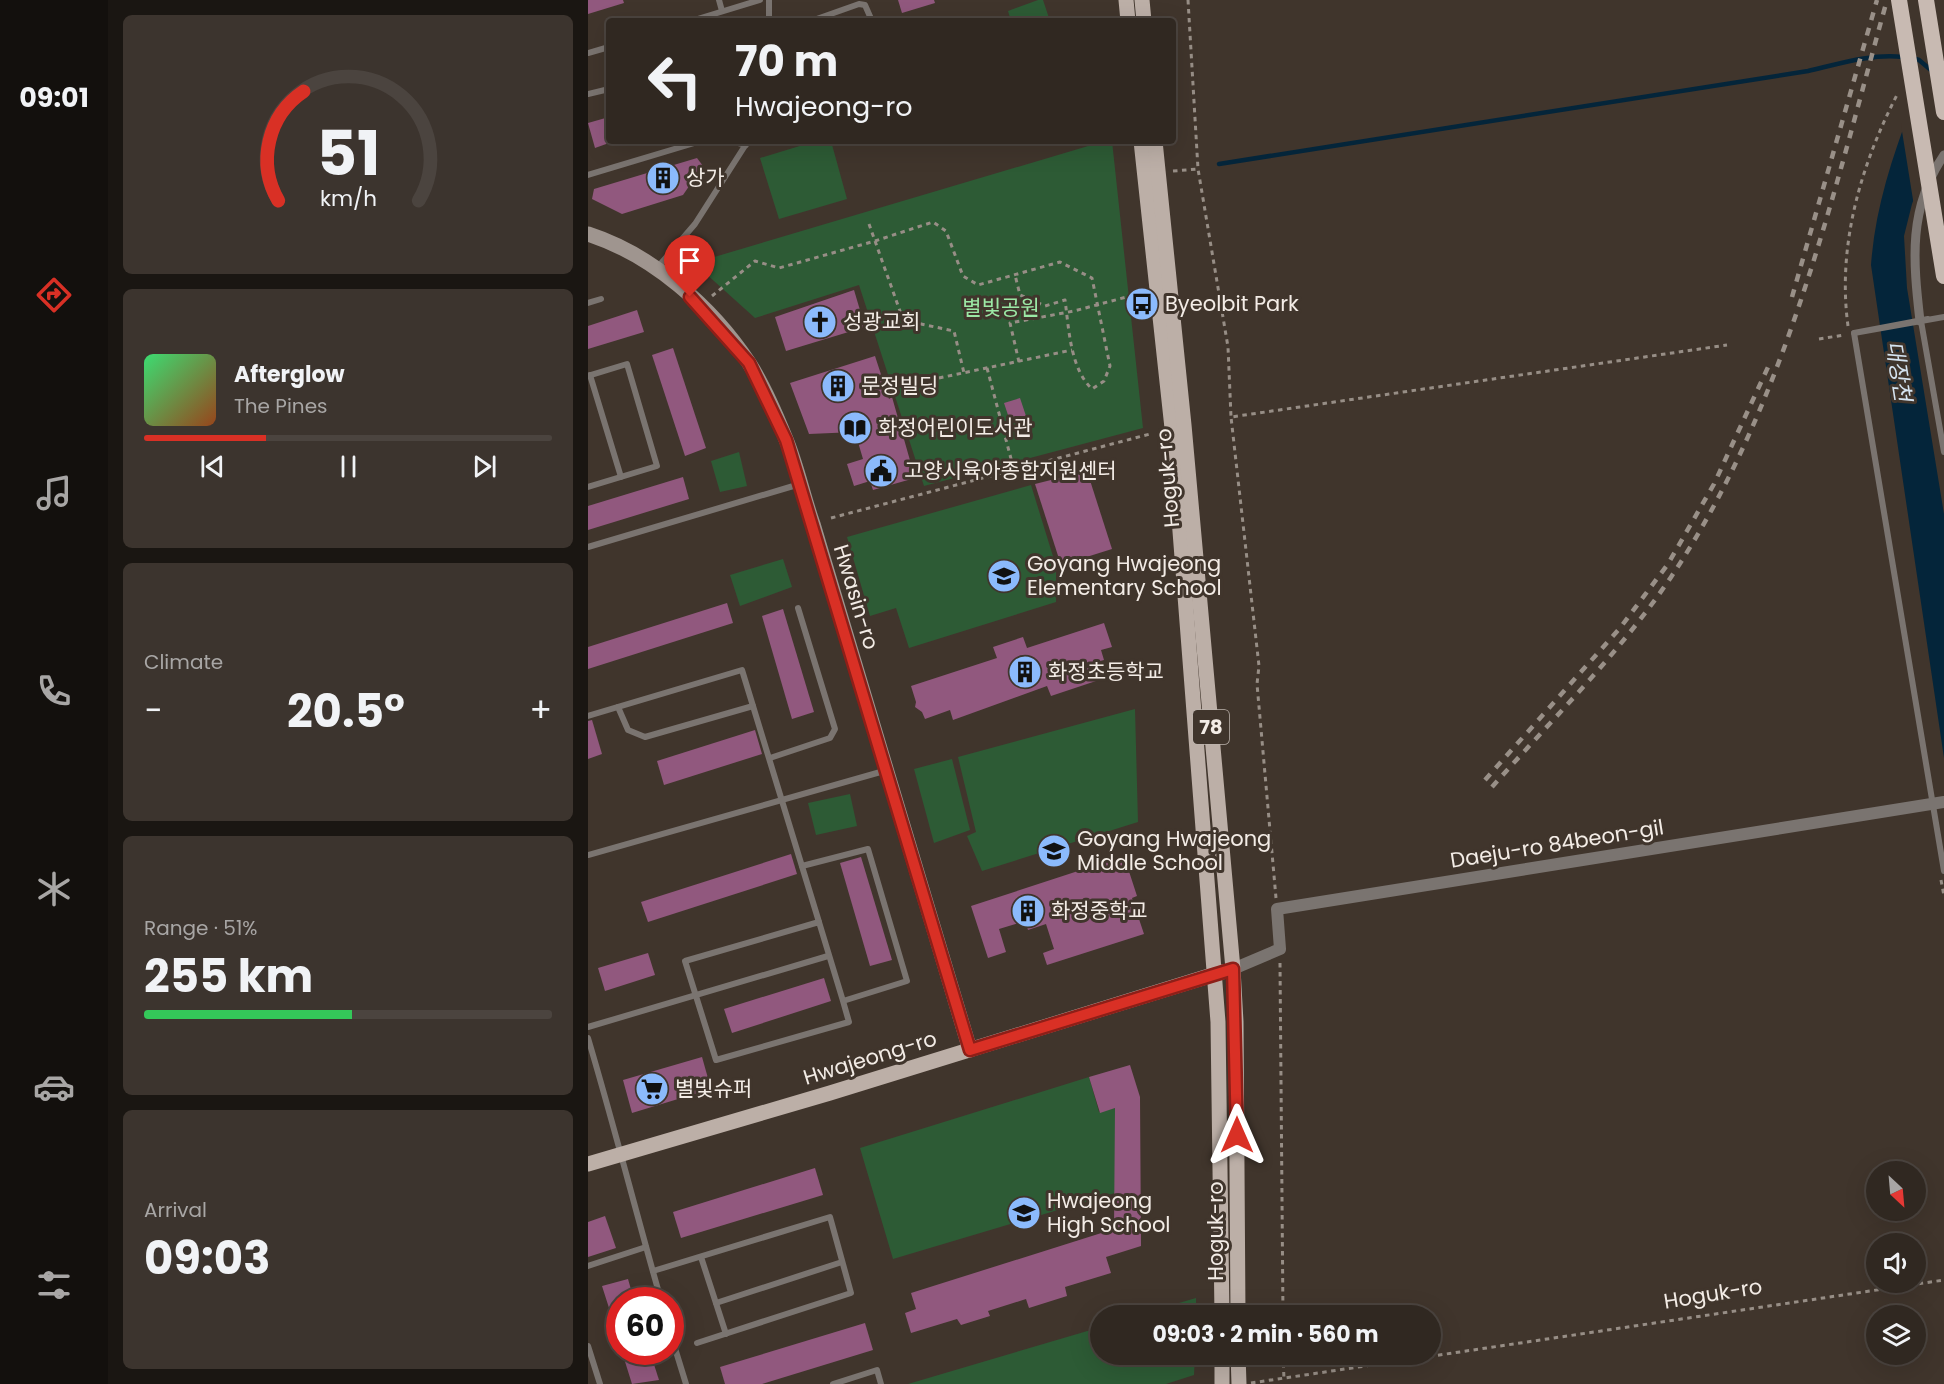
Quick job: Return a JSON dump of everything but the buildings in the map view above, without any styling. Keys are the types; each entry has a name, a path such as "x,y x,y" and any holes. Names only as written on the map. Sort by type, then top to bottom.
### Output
{"highway":[{"path":"1899,0 1944,276"},
{"path":"1926,0 1944,112"}],"main road":[{"path":"1126,0 1128,18"},
{"path":"1142,0 1144,18"},
{"name":"Hoguk-ro","path":"1141,144 1172,428 1218,1022 1222,1305"},
{"name":"Hoguk-ro","path":"1155,144 1185,437 1233,969 1236,1022 1238,1305"},
{"name":"Hwasin-ro","path":"588,234 608,241 657,269 701,306 749,363 786,440 970,1050"},
{"name":"Hwajeong-ro","path":"588,1164 1233,969"},
{"path":"1222,1365 1222,1384"},
{"path":"1238,1365 1239,1384"}],"street":[{"path":"1922,320 1915,225 1932,172 1944,155"},
{"name":"Daeju-ro 84beon-gil","path":"1276,909 1939,803"},
{"path":"1233,969 1280,949 1276,909"}],"lane":[{"path":"719,0 722,11"},
{"path":"700,18 760,0"},
{"path":"769,0 769,18"},
{"path":"833,18 865,5 871,18"},
{"path":"588,53 606,48"},
{"path":"588,94 606,90"},
{"path":"588,175 691,144"},
{"path":"657,269 695,224 746,144"},
{"path":"588,303 601,299"},
{"path":"1851,333 1944,317"},
{"path":"1851,333 1922,320"},
{"path":"1922,320 1944,452"},
{"path":"1851,333 1939,803 1944,871"},
{"path":"588,487 621,477 657,466 627,364 589,375 621,477"},
{"path":"588,547 800,484"},
{"path":"770,758 830,738 835,729 798,608"},
{"path":"588,716 742,670 783,798 849,1022 716,1060 685,961 819,922"},
{"path":"618,707 628,730 645,737 753,706"},
{"path":"588,855 886,770"},
{"path":"802,866 868,849 907,981 843,1001"},
{"path":"588,1027 828,956"},
{"path":"588,1038 622,1153 630,1194 657,1287"},
{"path":"653,1271 830,1216 851,1293 697,1343"},
{"path":"588,1266 645,1247"},
{"path":"701,1257 726,1334"},
{"path":"716,1303 842,1262"},
{"path":"588,1346 600,1384"},
{"path":"680,1365 686,1384"},
{"path":"833,1384 877,1370 881,1384"},
{"path":"588,1374 596,1371"}],"path":[{"path":"1188,0 1198,170 1228,347 1231,417 1259,666 1257,684 1276,909"},
{"path":"1173,171 1198,170"},
{"path":"712,296 755,261 779,268 933,222 946,231 963,276 978,285 1015,274 1060,262 1092,278 1110,366 1104,381 1092,389 1083,380 1072,350 1065,300 1045,306 1020,295 1015,274"},
{"path":"869,224 901,314 921,324 954,331 964,373"},
{"path":"1019,362 1010,323 1134,296"},
{"path":"1819,339 1851,333"},
{"path":"1231,417 1727,345"},
{"path":"939,378 1072,350"},
{"path":"987,368 1014,470"},
{"path":"831,518 1150,434"},
{"path":"1280,949 1283,1305"},
{"name":"Hoguk-ro","path":"1239,1384 1284,1380 1944,1280"},
{"path":"1283,1365 1284,1380"}],"green space":[{"path":"1043,0 1049,18 1010,18 1008,11"},
{"path":"806,144 832,144 847,199 779,219 760,158"},
{"name":"별빛공원","path":"1095,144 1112,144 1143,428 924,486 859,285 755,318 694,263"},
{"path":"739,452 747,486 720,492 711,461"},
{"path":"1031,485 1056,566 1056,602 909,648 896,608 870,616 847,537"},
{"path":"783,559 792,587 740,606 730,575"},
{"path":"1135,709 1138,822 982,871 967,836 976,832 958,757"},
{"path":"952,759 970,830 934,843 914,769"},
{"path":"850,794 857,826 816,835 808,803"},
{"path":"1089,1077 1099,1112 1115,1108 1115,1193 893,1259 860,1148"},
{"path":"1196,1298 1196,1305 1172,1305"},
{"path":"1090,1330 1090,1365 1194,1365 1194,1375 1166,1384 908,1384"}],"water":[{"name":"대장천","path":"1910,110 1925,169 1912,204 1904,236 1907,288 1944,514 1944,758 1871,265 1876,225 1885,186"}],"pier":[{"path":"1944,56 1944,141 1928,170 1914,206 1901,125 1908,109"}],"waterway":[{"path":"1219,164 1808,71 1868,58 1903,57"},
{"path":"1912,58 1919,60 1932,71"}],"railway":[{"path":"1792,297 1877,0"},
{"path":"1492,787 1589,681 1635,626 1677,568 1716,502 1749,434 1778,364 1803,293 1847,147 1887,0"},
{"path":"1485,780 1620,628 1668,564 1714,484 1769,365"}],"place":[{"name":"상가","path":"663,178"},
{"name":"Byeolbit Park","path":"1142,304"},
{"name":"성광교회","path":"820,322"},
{"name":"문정빌딩","path":"838,386"},
{"name":"화정어린이도서관","path":"855,428"},
{"name":"고양시육아종합지원센터","path":"881,471"},
{"name":"Goyang Hwajeong Elementary School","path":"1004,576"},
{"name":"화정초등학교","path":"1025,672"},
{"name":"Goyang Hwajeong Middle School","path":"1054,851"},
{"name":"화정중학교","path":"1028,911"},
{"name":"별빛슈퍼","path":"652,1089"},
{"name":"Hwajeong High School","path":"1024,1213"}],"route":[{"path":"690,297 701,306 749,363 786,440 970,1050 1233,969 1237,1135"}]}
